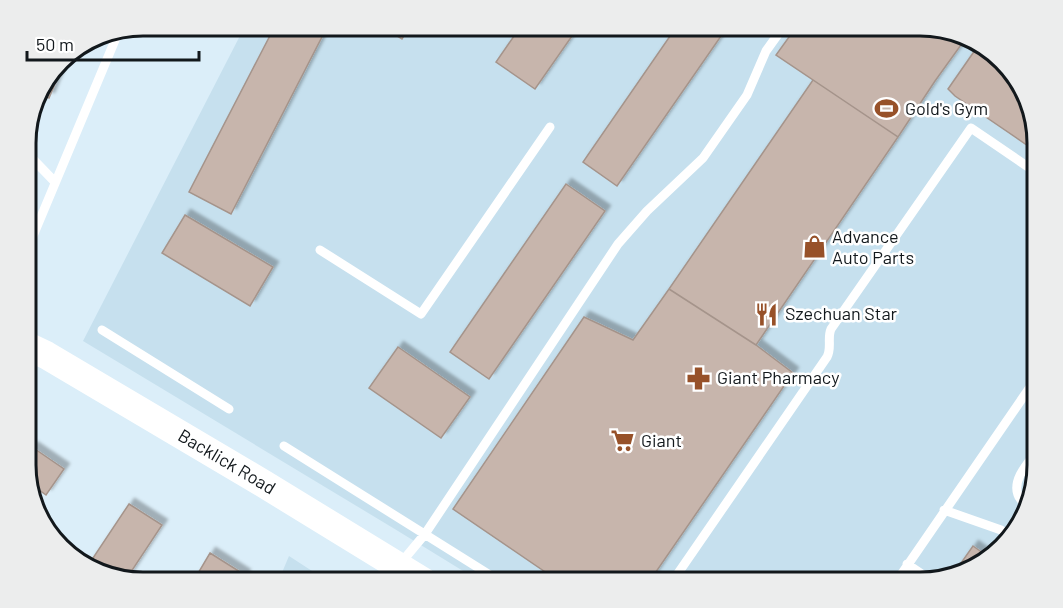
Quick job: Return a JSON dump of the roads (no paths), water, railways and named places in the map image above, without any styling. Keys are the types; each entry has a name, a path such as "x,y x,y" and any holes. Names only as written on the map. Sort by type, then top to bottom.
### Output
{"main road":[{"name":"Backlick Road","path":"36,350 409,572"}],"lane":[{"path":"398,565 425,534 618,244 647,211 703,158 747,95 766,51 777,36"},
{"path":"36,223 115,40"},
{"path":"320,250 421,314 550,128"},
{"path":"679,572 827,357 828,337 831,329 971,128 1027,166"},
{"path":"36,162 55,182"},
{"path":"102,330 229,409"},
{"path":"902,572 1027,391"},
{"path":"284,446 485,572"},
{"path":"1021,499 1018,495 1017,483 1027,465"},
{"path":"944,510 1004,532"},
{"path":"907,564 919,572"}],"place":[{"name":"Gold's Gym","path":"887,109"},
{"name":"Advance Auto Parts","path":"814,247"},
{"name":"Szechuan Star","path":"767,314"},
{"name":"Giant Pharmacy","path":"699,378"},
{"name":"Giant","path":"623,441"}]}
